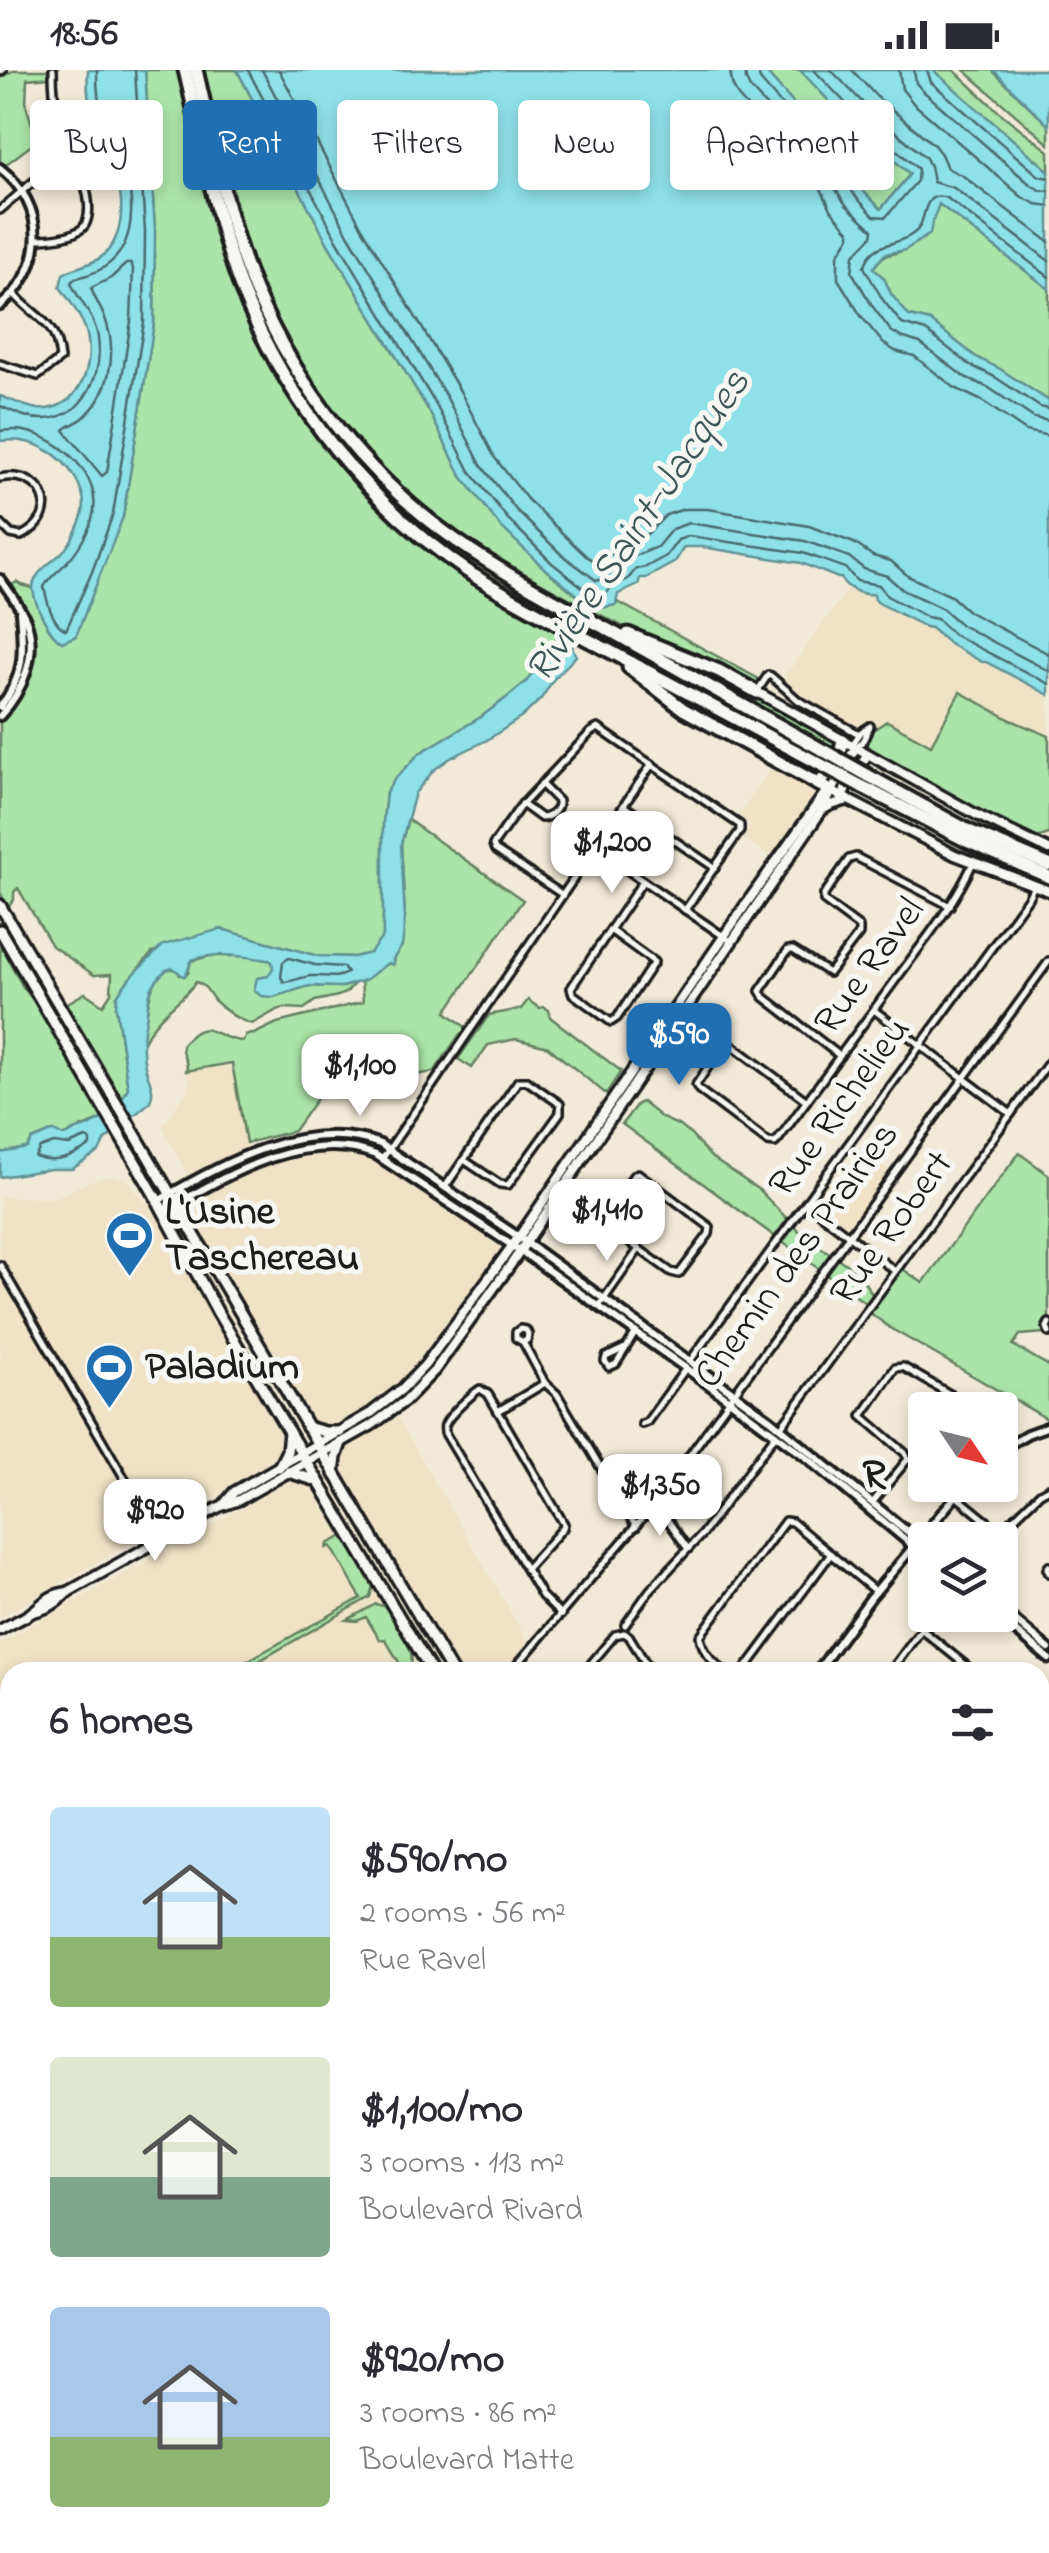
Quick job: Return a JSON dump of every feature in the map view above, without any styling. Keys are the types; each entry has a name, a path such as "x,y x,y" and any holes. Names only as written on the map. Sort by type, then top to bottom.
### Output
{"highway":[{"path":"185,70 234,269 264,339 307,412 361,480 414,530 478,578 610,651 864,780 1049,865"},
{"path":"196,70 228,209 270,322 320,404 369,464 421,514 493,565 823,758"},
{"path":"587,618 719,671 756,692"},
{"path":"610,651 682,709 831,790"},
{"path":"818,784 825,778 843,741"},
{"path":"864,780 968,842 1049,876"}],"main road":[{"path":"756,692 985,820 1049,850"},
{"path":"728,939 822,810 855,748"},
{"path":"846,799 845,790 867,754"},
{"path":"831,790 916,836 1049,890"},
{"path":"0,1630 58,1602 68,1592 224,1504 234,1492 284,1470 397,1407 436,1370 818,803 831,790"},
{"path":"822,810 846,799"},
{"path":"0,905 446,1662"},
{"path":"0,930 161,1206 218,1313 426,1662"},
{"path":"336,1478 341,1437 418,1374 512,1246 522,1244"},
{"path":"283,1421 304,1422 341,1437"},
{"path":"284,1470 289,1432"},
{"path":"284,1470 319,1483 336,1478"}],"street":[{"path":"54,70 56,100"},
{"path":"0,168 22,191 32,212 36,240 32,264 14,294 0,306"},
{"path":"0,210 30,185"},
{"path":"36,240 78,232 86,224 84,190"},
{"path":"0,364 38,376 60,359 53,330 14,294"},
{"path":"0,478 28,480 42,493 46,508 40,524 21,536 10,534 0,523"},
{"path":"0,579 25,618 28,630 28,669 18,694 0,716"},
{"path":"0,707 21,666 20,611"},
{"path":"756,692 768,675 798,700 858,734"},
{"path":"870,726 863,742 855,748 858,734 870,726"},
{"path":"563,896 494,848 494,844 522,804 598,728 740,825 686,910"},
{"path":"383,1158 652,764"},
{"path":"522,804 543,819 552,814 558,800 541,784"},
{"path":"624,806 714,868"},
{"path":"595,848 728,939"},
{"path":"840,1056 760,991 788,950 829,972 859,934 859,928 824,901 848,861 856,857 950,906"},
{"name":"Rue Ravel","path":"807,1101 728,1042 696,1085 772,1144 778,1140 807,1101 874,1010 950,906 973,862"},
{"path":"610,930 654,962 612,1022 570,988 643,882"},
{"name":"Rue Richelieu","path":"642,1424 1034,886"},
{"name":"Chemin des Prairies","path":"523,1662 656,1502 1049,961"},
{"path":"874,1010 1012,1114"},
{"name":"Rue Robert","path":"625,1625 646,1595 702,1534 1049,1062"},
{"path":"446,1187 464,1160 518,1082 528,1081 560,1104 560,1113 508,1186 464,1160"},
{"path":"161,1206 169,1194 234,1158 280,1144 343,1135 372,1141 446,1187 688,1364 874,1502 908,1534"},
{"path":"161,1206 175,1204 230,1173 278,1156 342,1146 383,1158 512,1246"},
{"path":"638,1173 708,1224 710,1230 679,1274 639,1249 604,1222 638,1173"},
{"path":"806,1203 896,1271"},
{"path":"602,1303 639,1249"},
{"path":"0,1265 160,1540"},
{"path":"602,1303 636,1332 688,1364"},
{"path":"1049,1323 1049,1333"},
{"path":"625,1348 636,1332"},
{"path":"524,1342 545,1383 557,1394 636,1526"},
{"path":"874,1502 908,1460 862,1416 895,1368 903,1367 946,1392"},
{"path":"498,1411 545,1383"},
{"path":"526,1570 564,1526 486,1392 478,1390 444,1430 526,1570 544,1599 561,1614"},
{"path":"1018,1440 1049,1426"},
{"path":"778,1431 908,1535"},
{"path":"963,1502 1000,1532 1049,1488"},
{"path":"656,1502 688,1549"},
{"path":"936,1522 951,1502"},
{"path":"713,1662 700,1636 787,1520 876,1592"},
{"path":"750,1662 831,1554"},
{"path":"824,1662 908,1556"},
{"path":"1018,1623 1049,1649"},
{"path":"897,1662 918,1632"},
{"path":"926,1632 962,1662"},
{"path":"1016,1632 1049,1659"},
{"path":"592,1662 615,1635 622,1633 629,1636 645,1662"}],"shaded area":[{"path":"849,587 874,594 879,603 931,628 948,643 1049,695 1049,736 961,693 931,745 887,721 868,736 799,697 782,680"},
{"path":"773,766 815,789 817,795 771,857 742,837 751,825 738,816"},
{"path":"232,1063 247,1147 183,1179 186,1173 162,1126 188,1090 186,1071"},
{"path":"327,1152 367,1157 385,1166 501,1247 435,1342 401,1381 346,1423 329,1428 313,1420 188,1209 188,1202 251,1169"},
{"path":"872,1159 892,1173 849,1231 816,1205 814,1197 825,1181 846,1195"},
{"path":"120,1177 147,1204 151,1203 284,1438 282,1456 159,1528 0,1258 0,1197 55,1198 90,1181"},
{"path":"0,1273 150,1533 0,1617"},
{"path":"396,1415 531,1647 517,1662 454,1662 339,1468 343,1448"},
{"path":"292,1480 313,1488 417,1662 0,1662 0,1643"}],"green space":[{"path":"14,70 50,70 50,77 27,79 30,146 5,165 0,161 0,78"},
{"path":"145,70 178,70 184,100 183,190 204,190 239,300 282,386 309,427 371,500 407,533 473,582 562,633 527,681 481,717 420,753 386,793 383,936 370,954 318,956 221,929 152,953 117,996 128,1088 122,1097 66,1004 85,993 103,1005 111,993 112,974 94,975 52,946 18,888 8,907 0,892 0,722 17,700 33,662 34,634 29,615 12,585 17,582 33,588 46,625 62,642 123,517 154,323 152,190 163,190 163,100 147,100"},
{"path":"202,70 237,70 253,100 209,100"},
{"path":"764,70 800,70 828,100 790,100"},
{"path":"933,70 954,70 1049,151 1049,171"},
{"path":"964,70 992,70 1049,126 1049,144"},
{"path":"894,160 910,174 881,209 864,192 894,190"},
{"path":"230,190 300,190 428,409 461,475 546,570 579,597 578,603 444,523 379,465 334,411 294,352 263,289"},
{"path":"939,204 1049,289 1049,401 976,357 930,321 909,316 873,268 884,257 914,243"},
{"path":"618,602 760,681 757,685 591,610"},
{"path":"685,660 833,738 839,743 837,750 684,665"},
{"path":"960,692 1049,736 1049,834 1037,838 977,812 866,749 870,732 887,721 931,745"},
{"path":"408,820 523,900 446,1012 467,1028 434,1072 375,1081 371,1062 340,1066 294,1131 246,1143 232,1063 186,1071 182,1045 205,1029 243,1041 246,1035 277,1023 363,1002 361,981 394,963 405,918 401,844"},
{"path":"0,944 102,1118 68,1135 54,1131 32,1140 27,1148 0,1153"},
{"path":"210,956 272,961 274,968 268,976 273,997 309,986 354,984 338,996 315,1001 304,1009 277,1010 252,1024 227,1011 196,982 160,1018 142,1046 153,985 169,968 180,975 188,973 191,961"},
{"path":"528,1000 549,1010 550,1017 621,1071 606,1094 548,1047 516,1039 488,1045 472,1068 458,1059 489,1015 521,1009"},
{"path":"642,1102 690,1134 712,1158 759,1190 805,1237 846,1264 874,1297 868,1305 622,1124"},
{"path":"1019,1153 1049,1175 1049,1317 1044,1333 1020,1335 1013,1345 1049,1366 1049,1420 1018,1402 1018,1392 1001,1392 869,1312 901,1268 923,1283"},
{"path":"344,1536 373,1585 370,1597 257,1662 245,1662 361,1598 328,1544"},
{"path":"376,1604 386,1607 410,1647 411,1662 399,1662 366,1617 347,1620"}],"water":[{"path":"88,70 145,70 147,100 90,100"},
{"name":"Rivière Saint-Jacques","path":"237,70 764,70 790,100 670,100 670,190 863,190 881,209 910,174 894,160 894,100 828,100 800,70 933,70 1049,171 1049,289 939,204 930,234 905,250 885,254 873,268 909,316 930,321 976,357 1049,401 1049,695 948,643 931,628 879,603 874,594 850,588 841,578 801,563 684,547 675,562 640,578 638,585 618,594 616,605 591,610 572,647 576,656 541,699 522,717 434,770 415,793 401,844 405,918 402,946 393,965 388,963 365,980 342,987 309,986 273,997 261,996 254,990 257,978 268,976 273,968 269,960 210,956 192,960 185,976 173,968 166,970 150,993 144,1031 144,1060 152,1089 149,1103 105,1140 99,1152 72,1169 0,1177 0,1153 27,1148 32,1140 54,1131 63,1136 91,1125 122,1098 128,1088 117,996 163,945 221,929 318,956 354,957 370,953 383,936 386,793 420,753 481,717 527,681 562,633 579,601 579,596 499,525 461,475 428,409 300,190 317,190 317,100 253,100"},
{"path":"993,70 1049,70 1049,126"},
{"path":"119,190 152,190 154,323 123,517 76,636 62,642 43,618 33,588 41,571 71,541 84,509 81,489 54,454 29,442 0,441 0,396 33,408 53,408 74,394 82,382 89,355 85,328 60,287 63,274 96,261 113,243 119,230"}],"place":[{"name":"L'Usine Taschereau","path":"130,1278"},
{"name":"Paladium","path":"110,1410"}],"district":[{"name":"R","path":"874,1476"}]}
